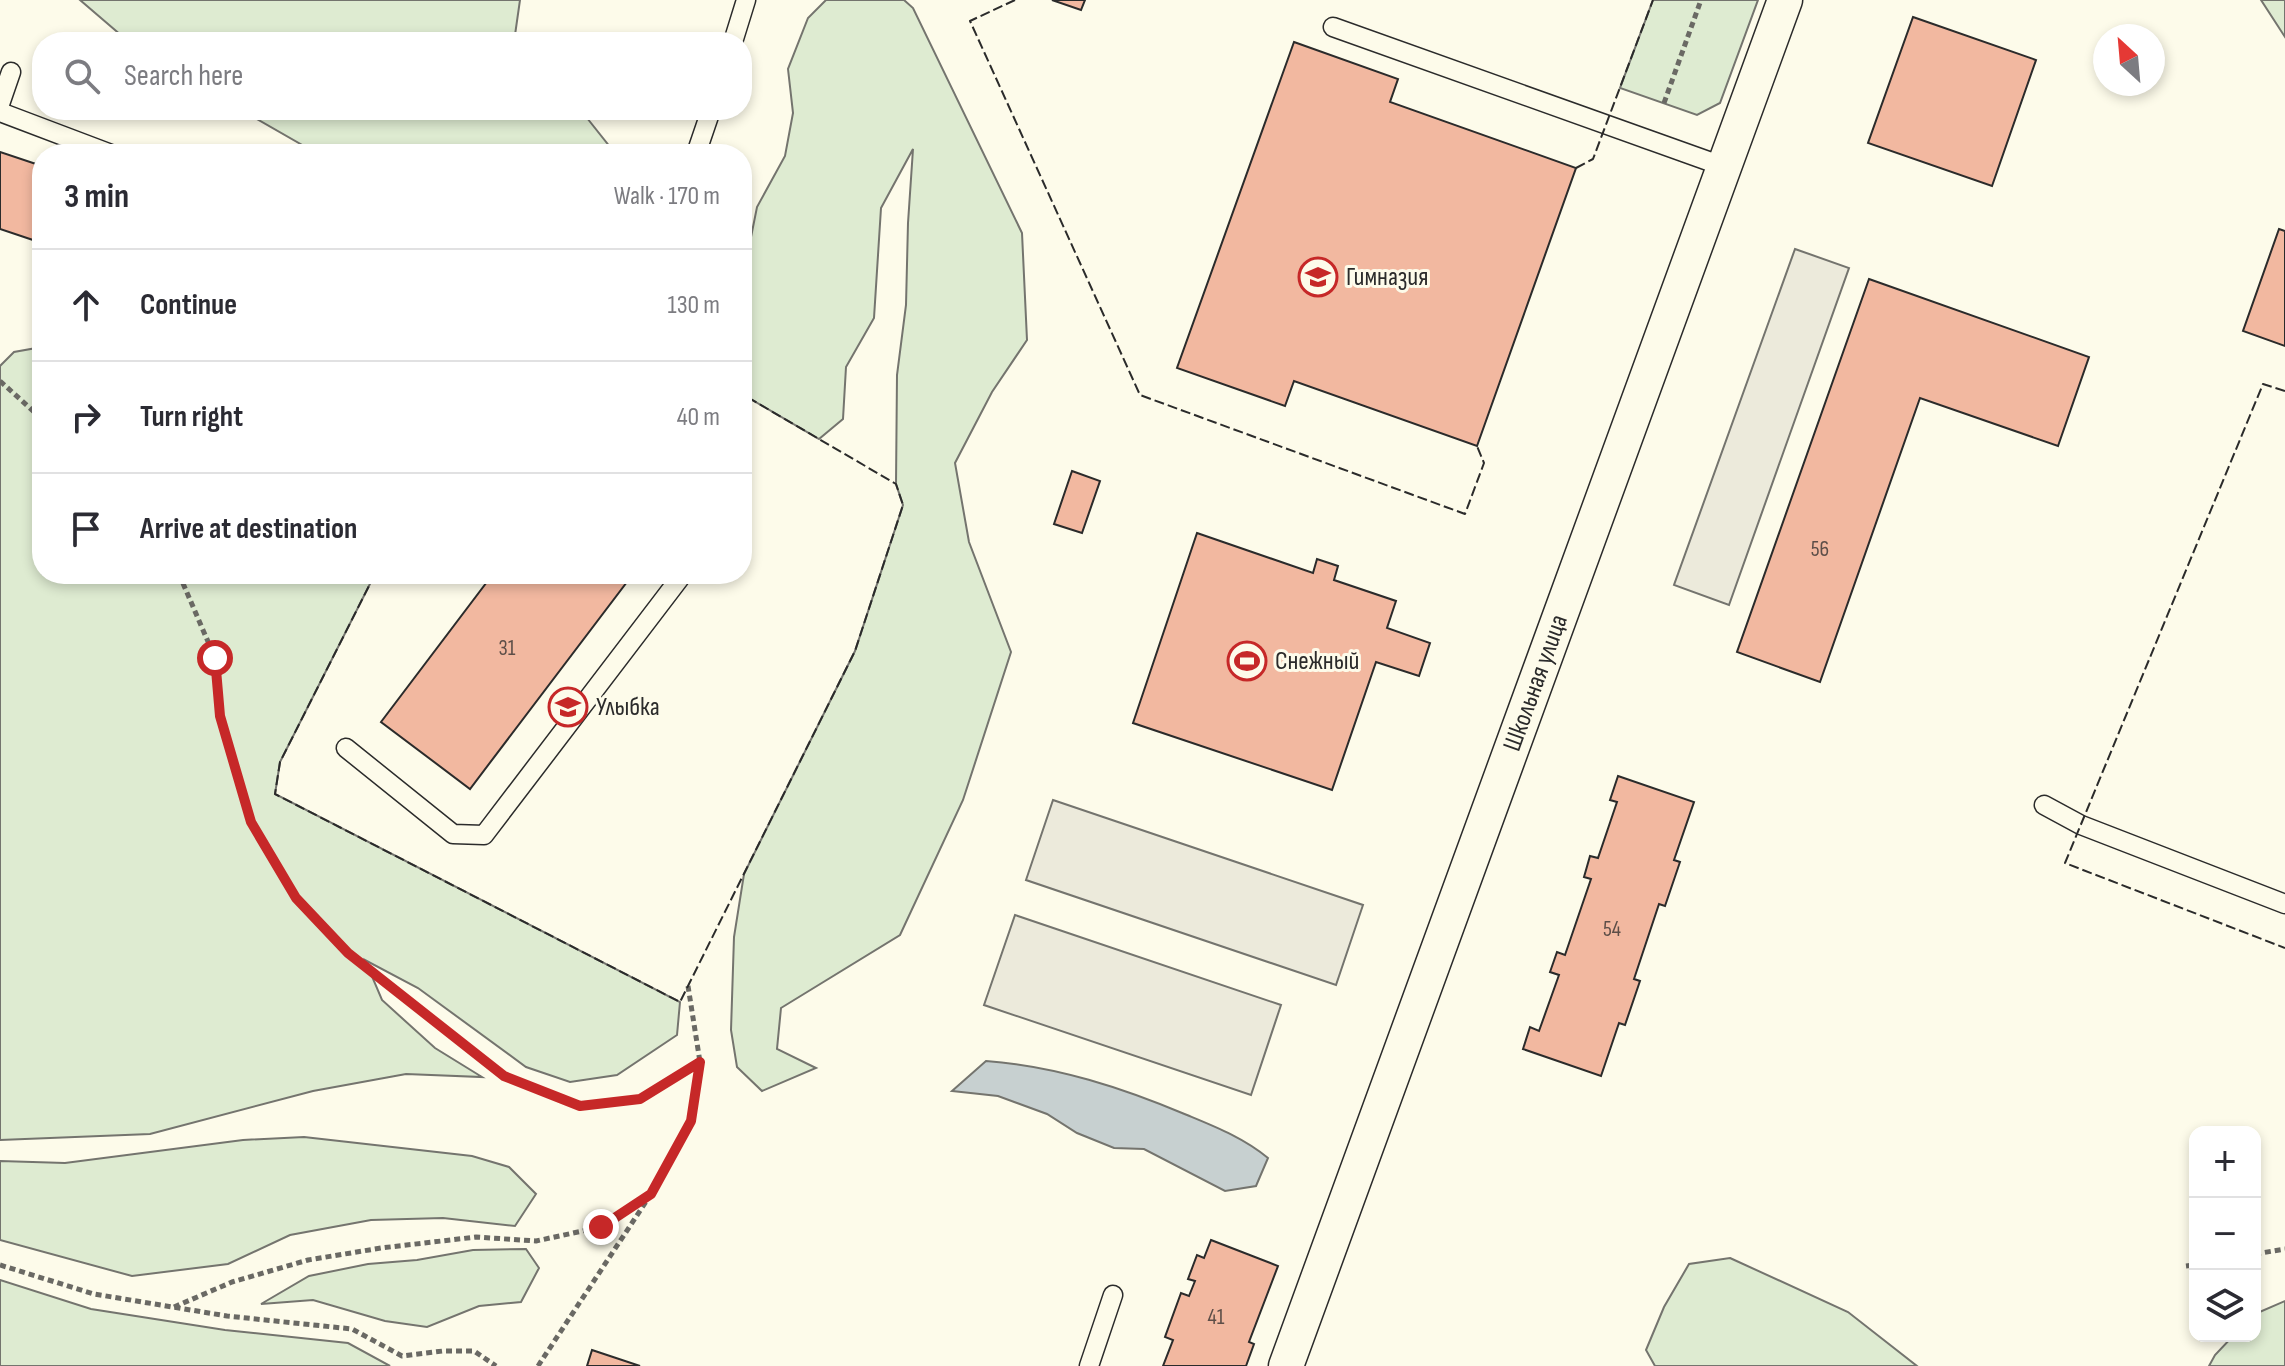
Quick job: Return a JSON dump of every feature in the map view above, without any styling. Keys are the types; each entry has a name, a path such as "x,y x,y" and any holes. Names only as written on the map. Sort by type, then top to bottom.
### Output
{"street":[{"name":"Школьная улица","path":"1286,1366 1785,0"}],"lane":[{"path":"736,32 746,0"},
{"path":"1333,27 1725,167"},
{"path":"0,104 11,72"},
{"path":"0,112 85,144"},
{"path":"699,144 708,120"},
{"path":"346,748 453,834 484,835 675,584"},
{"path":"2044,805 2081,825 2285,904"},
{"path":"1089,1366 1113,1295"}],"path":[{"path":"1664,103 1701,0"},
{"path":"0,381 32,410"},
{"path":"183,584 215,658 220,716 251,822 296,898 348,953 504,1076 580,1106 640,1099 700,1062"},
{"path":"538,1366 651,1194 691,1121 700,1062 688,986"},
{"path":"173,1307 232,1282 308,1260 476,1237 536,1241 601,1227 651,1194"},
{"path":"2261,1253 2285,1249"},
{"path":"0,1265 94,1294 352,1329 402,1356 474,1351 496,1366"}],"green space":[{"path":"80,0 520,0 515,32 117,32"},
{"path":"826,0 904,0 913,8 1022,233 1027,340 992,392 955,463 969,542 1011,652 963,800 900,935 781,1008 777,1049 816,1068 762,1091 737,1067 731,1030 734,937 744,874 855,651 903,505 896,484 897,375 906,305 913,149 881,208 874,318 846,367 843,419 819,439 752,400 752,232 757,207 785,156 793,113 788,69 808,18"},
{"path":"1653,0 1758,0 1720,103 1697,115 1620,88"},
{"path":"2261,0 2285,0 2285,37"},
{"path":"258,120 589,120 608,144 300,144"},
{"path":"32,349 32,584 370,584 280,762 275,794 680,1002 677,1035 617,1075 570,1082 526,1067 418,988 365,960 382,1000 435,1048 482,1077 406,1074 313,1091 150,1134 0,1140 0,366 14,352"},
{"path":"304,1137 472,1156 509,1167 536,1194 515,1226 443,1218 371,1220 290,1235 228,1264 132,1276 0,1240 0,1161 65,1163 243,1140"},
{"path":"526,1249 539,1268 521,1302 479,1306 427,1327 385,1321 313,1300 261,1304 309,1276 368,1264 417,1260 473,1250"},
{"path":"1730,1258 1848,1312 1917,1366 1655,1366 1646,1350 1664,1307 1689,1264"},
{"path":"0,1280 91,1309 225,1330 348,1343 390,1366 0,1366"},
{"path":"2285,1301 2285,1366 2209,1366 2227,1342 2261,1342 2261,1311"}],"shaded area":[{"path":"1795,249 1849,268 1729,605 1674,585"},
{"path":"1053,800 1363,905 1336,985 1026,880"},
{"path":"1015,915 1281,1005 1251,1095 984,1005"},
{"path":"986,1061 1063,1073 1114,1087 1219,1129 1268,1158 1256,1186 1225,1191 1144,1149 1114,1148 1077,1133 1047,1114 998,1096 952,1091"}],"building":[{"path":"1052,0 1085,0 1081,10"},
{"path":"1913,17 2036,60 1992,186 1868,143"},
{"path":"1294,42 1398,79 1390,102 1576,168 1477,446 1294,381 1285,406 1177,368"},
{"path":"0,152 32,163 32,240 0,229"},
{"path":"2279,229 2285,231 2285,346 2243,331"},
{"path":"1869,279 2089,357 2058,446 1920,398 1820,682 1737,652"},
{"path":"1072,471 1100,481 1082,533 1054,524"},
{"path":"1197,533 1313,573 1317,559 1338,566 1334,580 1396,601 1387,628 1430,643 1419,676 1376,662 1332,790 1133,723"},
{"path":"485,584 625,584 470,789 381,722"},
{"path":"1618,776 1694,802 1674,860 1680,862 1665,906 1659,904 1634,979 1640,981 1625,1025 1619,1023 1601,1076 1523,1049 1530,1027 1539,1031 1559,975 1550,972 1557,952 1565,955 1591,879 1584,877 1590,856 1598,858 1617,802 1610,800"},
{"path":"1211,1240 1278,1266 1249,1342 1254,1344 1246,1366 1163,1366 1173,1340 1165,1337 1181,1293 1189,1296 1195,1281 1188,1279 1197,1255 1204,1258"},
{"path":"592,1350 640,1366 587,1366"}],"fence":[{"path":"1015,0 970,21 1140,395 1465,514 1484,463 1477,446"},
{"path":"1576,168 1593,159 1653,0"},
{"path":"2285,391 2263,384 2065,863 2285,948"},
{"path":"370,584 280,762 275,794 680,1002 855,651 903,505 896,484 752,400"}],"place":[{"name":"Гимназия","path":"1318,277"},
{"name":"Снежный","path":"1247,661"},
{"name":"Улыбка","path":"568,707"}],"route":[{"path":"215,658 220,716 251,822 296,898 348,953 504,1076 580,1106 640,1099 700,1062 691,1121 651,1194 601,1227"}]}
